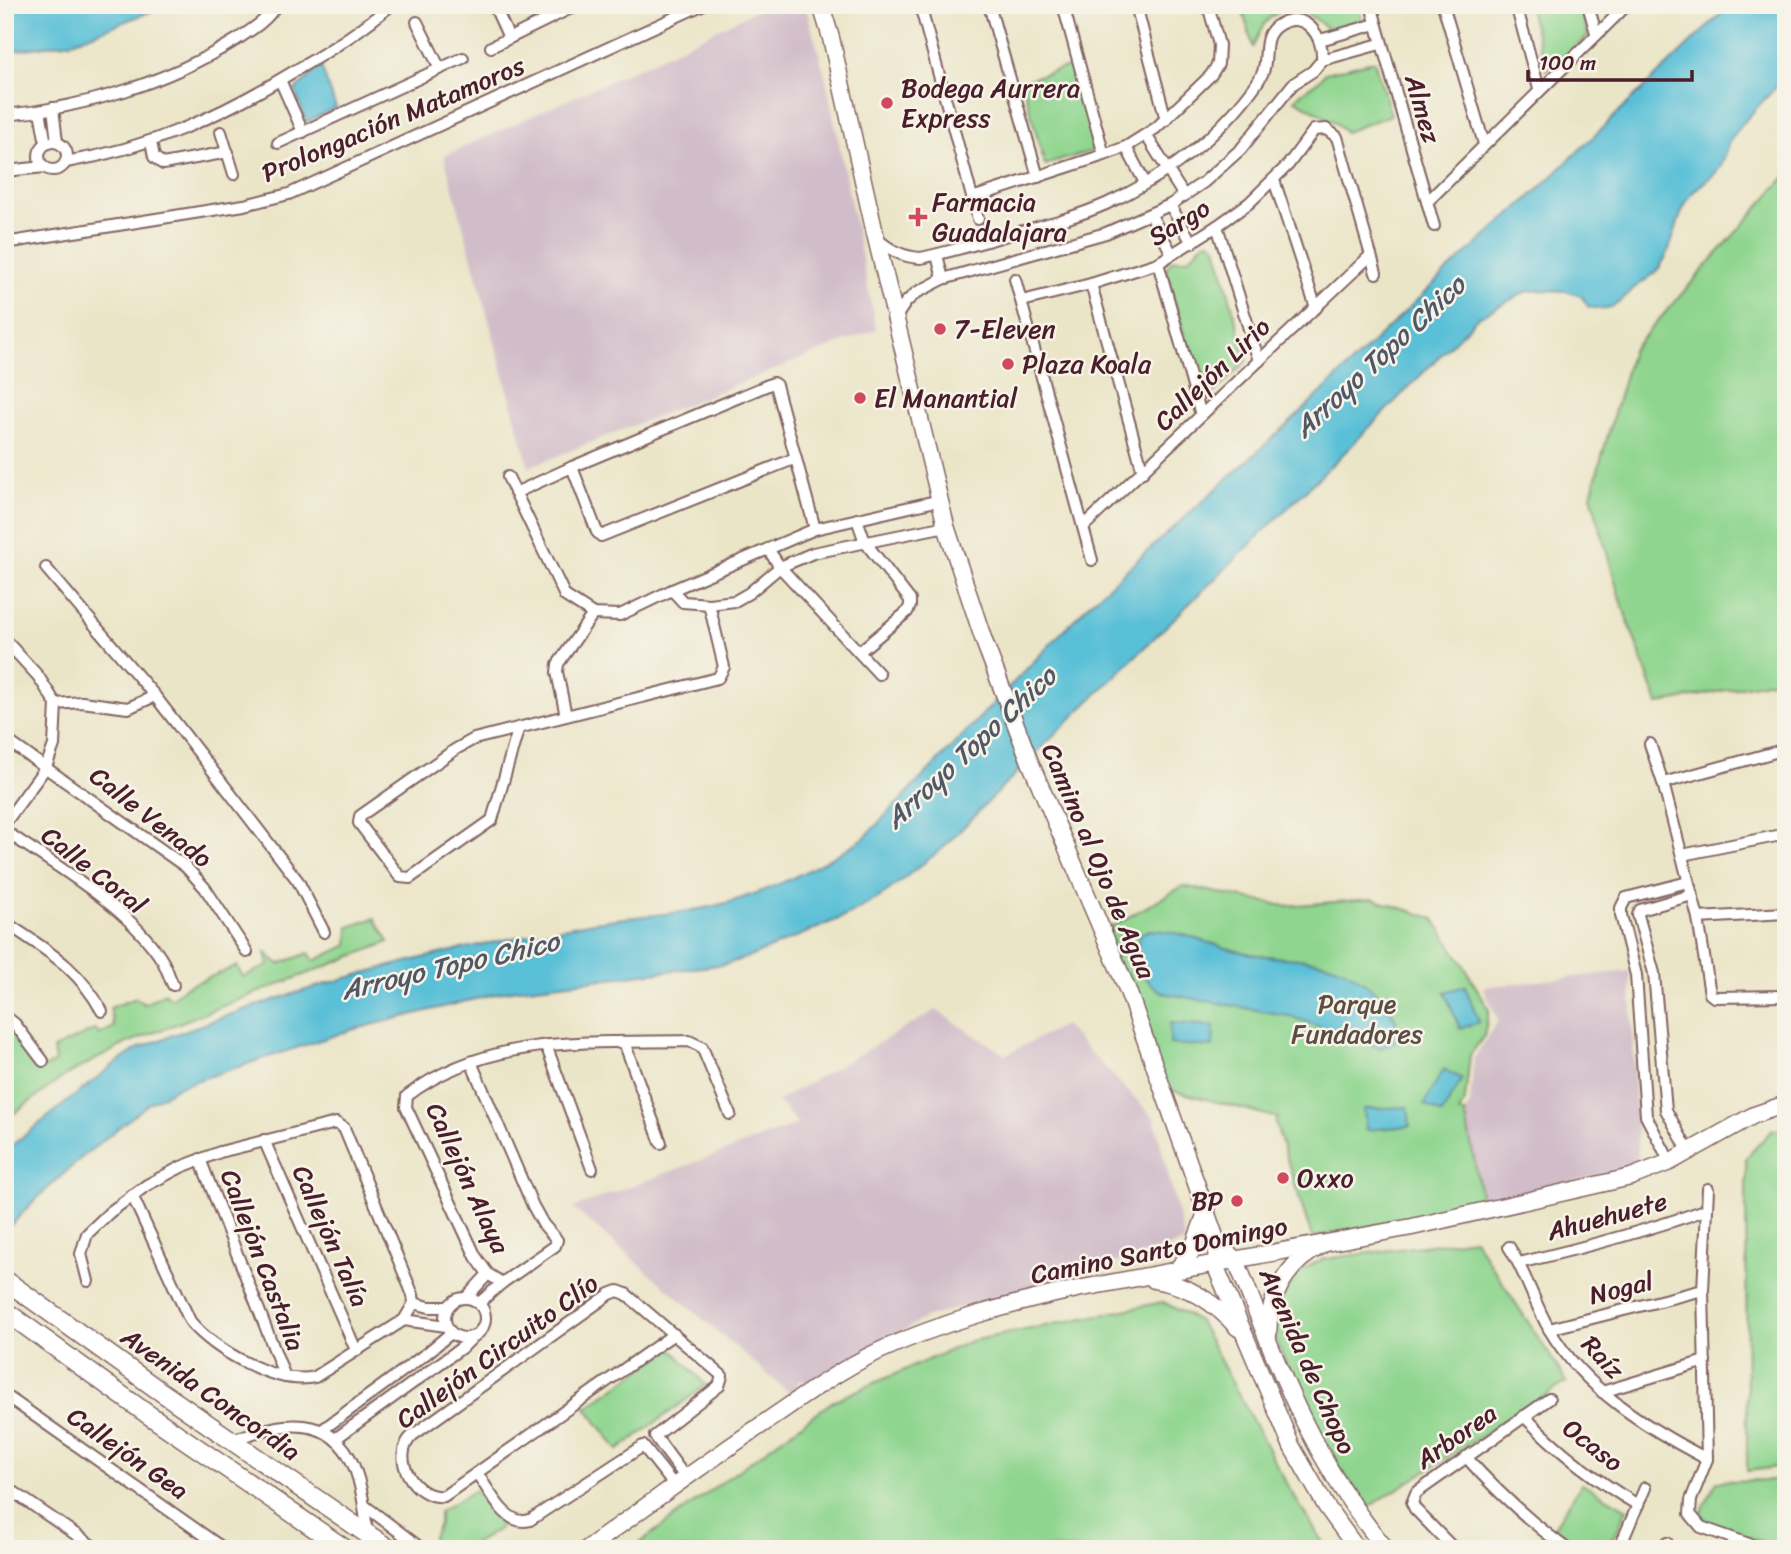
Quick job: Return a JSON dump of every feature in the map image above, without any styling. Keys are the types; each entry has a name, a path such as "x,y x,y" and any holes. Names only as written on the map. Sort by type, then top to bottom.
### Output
{"main road":[{"name":"Avenida Concordia","path":"5,1280 389,1549"},
{"name":"Avenida Concordia","path":"5,1311 146,1413 345,1549"}],"street":[{"path":"5,115 40,111 127,89 199,60 253,29 270,15 276,5"},
{"path":"5,171 45,167 59,169 66,162 105,155 151,142 226,110 341,44 391,5"},
{"path":"494,5 509,38"},
{"name":"Prolongación Matamoros","path":"5,243 244,205 289,194 702,5"},
{"name":"Camino al Ojo de Agua","path":"821,5 946,526 984,641 1030,762 1128,991 1207,1210 1217,1245 1215,1265"},
{"path":"920,5 978,219"},
{"path":"989,5 1038,177"},
{"path":"1063,5 1104,155"},
{"path":"1136,5 1166,120"},
{"path":"972,198 1104,155 1146,135 1166,120 1219,64 1219,45 1208,5"},
{"name":"Almez","path":"1371,5 1434,226"},
{"path":"1443,5 1484,144"},
{"path":"1516,5 1539,89"},
{"path":"1588,5 1596,33"},
{"path":"1427,202 1627,5"},
{"path":"491,47 574,6"},
{"path":"876,238 891,250 921,258 1105,205 1169,169 1211,137 1250,93 1261,75 1267,37 1276,27 1289,20 1311,27 1320,40 1322,60"},
{"path":"417,22 440,69"},
{"path":"1320,40 1376,24"},
{"path":"896,317 915,293 943,279 1107,233 1170,205 1204,182 1241,149 1293,84 1313,71 1322,60 1380,44"},
{"path":"278,143 463,58"},
{"path":"280,80 303,132"},
{"path":"45,167 39,155 52,143 53,108"},
{"path":"40,111 52,143 65,148 66,162"},
{"name":"Sargo","path":"1022,301 1091,284 1158,263 1249,203 1274,180 1314,130 1326,129 1337,137 1371,255"},
{"path":"221,132 234,174"},
{"path":"1146,135 1184,196"},
{"path":"151,142 156,160 163,164 228,152"},
{"path":"1126,146 1145,183"},
{"path":"1274,180 1316,308"},
{"path":"1170,205 1192,243"},
{"path":"1152,215 1172,254"},
{"path":"1217,226 1259,361"},
{"path":"937,255 943,279"},
{"path":"1371,255 1376,273"},
{"name":"Callejón Lirio","path":"1084,526 1371,255"},
{"path":"1158,263 1201,415"},
{"path":"1015,279 1092,561"},
{"path":"1091,284 1143,472"},
{"path":"515,493 769,383 776,385 815,529"},
{"path":"572,467 597,532 601,536 796,458"},
{"path":"508,477 565,596 593,614 620,615 815,529 940,500"},
{"path":"857,519 865,542 909,600 910,606 907,612 859,652"},
{"path":"672,590 683,602 709,604 735,601 780,567 824,550 946,526"},
{"path":"768,549 780,567 879,674"},
{"path":"46,568 155,696 298,881 324,932"},
{"path":"518,730 492,820 410,878 400,877 359,823 360,816 465,743 718,678 723,667 709,604"},
{"path":"566,716 557,672 558,664 593,614"},
{"path":"5,640 38,676 56,704 54,745 46,767 5,823"},
{"path":"56,704 82,702 128,708 155,696"},
{"name":"Calle Venado","path":"5,739 186,867 205,888 247,952"},
{"path":"1650,744 1663,783 1698,918 1710,994 1714,997 1786,996"},
{"path":"1663,783 1786,749"},
{"name":"Calle Coral","path":"5,831 96,893 134,927 162,960 173,985"},
{"path":"1682,855 1786,834"},
{"path":"1670,1162 1646,1116 1636,975 1620,915 1626,898 1688,882"},
{"path":"1689,1152 1667,1110 1654,973 1638,915 1640,910 1692,895"},
{"path":"1698,918 1786,914"},
{"path":"5,922 72,970 89,988 102,1011"},
{"path":"5,1016 15,1024 43,1061"},
{"path":"502,1283 555,1246 557,1240 543,1224 533,1206 471,1062 502,1052 546,1045 689,1041 700,1044 730,1114"},
{"path":"624,1042 661,1143"},
{"path":"546,1045 592,1169"},
{"name":"Callejón Alaya","path":"471,1062 423,1083 407,1096 406,1107 476,1257 488,1273 502,1283 479,1303"},
{"name":"Camino Santo Domingo","path":"587,1549 679,1481 834,1376 878,1352 964,1319 1022,1302 1412,1227 1609,1182 1655,1169 1754,1115 1786,1104"},
{"path":"88,1281 81,1254 84,1240 92,1227 132,1195 200,1159 331,1123 340,1124 397,1256 414,1303"},
{"name":"Callejón Talía","path":"264,1140 356,1350"},
{"name":"Callejón Castalia","path":"200,1159 285,1377"},
{"path":"1708,1189 1703,1290 1707,1459 1689,1508 1692,1519 1729,1544 1763,1549"},
{"path":"132,1195 195,1328 260,1370 300,1379 315,1377 404,1320 414,1303"},
{"path":"1175,1272 1192,1251 1207,1210"},
{"name":"Ahuehuete","path":"1519,1263 1663,1225 1705,1210"},
{"path":"1268,1342 1270,1311 1278,1287 1297,1263 1330,1241"},
{"path":"1217,1245 1236,1260"},
{"name":"Raíz","path":"1509,1247 1549,1329 1602,1392 1641,1422 1707,1459"},
{"name":"Avenida de Chopo","path":"1236,1260 1302,1422 1323,1461 1361,1519 1386,1549"},
{"name":"Avenida de Chopo","path":"1215,1265 1267,1392 1306,1474 1357,1549"},
{"path":"466,1298 488,1273"},
{"path":"1141,1278 1166,1282 1193,1291 1211,1303 1245,1336"},
{"name":"Nogal","path":"1549,1329 1703,1290"},
{"name":"Callejón Circuito Clío","path":"674,1334 444,1496 432,1495 418,1487 402,1460 405,1442 519,1357 613,1292 622,1292 674,1334 722,1376 719,1386 654,1436 679,1481"},
{"path":"335,1439 464,1346 483,1327 483,1308 479,1303 466,1298 453,1301 444,1316 448,1329"},
{"path":"414,1303 429,1307 447,1307"},
{"path":"404,1320 448,1329 461,1338 474,1336"},
{"path":"322,1430 390,1381 448,1329"},
{"path":"1602,1392 1705,1361"},
{"path":"390,1381 397,1392"},
{"name":"Callejón Gea","path":"5,1395 211,1545 224,1549"},
{"name":"Arborea","path":"1454,1549 1415,1509 1412,1503 1419,1490 1549,1399"},
{"name":"Ocaso","path":"1524,1416 1577,1466 1638,1505"},
{"path":"231,1440 283,1426 309,1426 322,1430 335,1439 355,1467 363,1488 367,1534"},
{"path":"477,1473 507,1515 517,1522 530,1520 643,1446 679,1481"},
{"path":"1465,1457 1513,1507 1567,1549"},
{"path":"5,1486 97,1549"},
{"path":"1634,1549 1620,1546 1645,1488"},
{"path":"365,1506 422,1549"}],"shaded area":[{"path":"767,5 805,5 826,79 876,329 529,467 444,156 651,62"},
{"path":"1630,971 1638,1164 1483,1205 1465,1113 1470,1104 1474,1058 1498,1020 1483,987"},
{"path":"936,1010 1005,1055 1064,1025 1154,1118 1185,1242 927,1317 811,1384 799,1380 793,1396 573,1208 798,1124 778,1101"}],"green space":[{"path":"1241,5 1358,5 1362,21 1329,31 1305,14 1296,11 1278,13 1262,28 1253,47"},
{"path":"1528,5 1579,5 1588,37 1546,70"},
{"path":"1374,61 1391,115 1345,132 1335,122 1295,100 1325,73"},
{"path":"1071,66 1096,150 1045,165 1022,81"},
{"path":"1786,176 1786,678 1658,704 1620,599 1591,495 1632,350"},
{"path":"1210,241 1216,246 1247,361 1208,398 1204,398 1200,393 1166,270 1172,261 1187,258 1204,242"},
{"name":"Parque Fundadores","path":"1183,886 1285,906 1373,899 1433,918 1489,1010 1484,1036 1470,1055 1465,1099 1459,1113 1465,1113 1483,1205 1312,1237 1275,1122 1278,1118 1163,1088 1104,931"},
{"path":"375,918 389,942 127,1043 66,1075 5,1120 5,1025 45,1068 55,1062 53,1049 96,1029 99,1035 114,1027 110,1008 136,998 145,1004 165,993 171,999 185,987 237,966 243,977 269,965 265,952 279,964 309,953 314,961 348,945 349,927"},
{"path":"1786,1128 1786,1466 1747,1471 1746,1158 1771,1131"},
{"path":"1474,1239 1567,1382 1369,1507 1324,1448 1272,1332 1275,1316 1287,1289 1298,1274 1324,1259"},
{"path":"1163,1302 1199,1321 1290,1490 1327,1549 631,1549 833,1401 971,1341"},
{"path":"671,1348 706,1385 618,1450 586,1408"},
{"path":"1786,1480 1786,1549 1710,1526 1699,1516 1717,1481"},
{"path":"1582,1483 1627,1509 1608,1549 1585,1549 1552,1530"},
{"path":"475,1490 501,1527 476,1542 460,1547 431,1541 439,1524 439,1512"}],"water":[{"path":"5,5 165,6 72,42 5,52"},
{"name":"Arroyo Topo Chico","path":"1730,5 1786,5 1786,75 1733,136 1718,170 1691,195 1664,259 1656,271 1610,308 1589,307 1581,296 1566,291 1538,290 1525,292 1478,317 1347,450 1039,750 943,848 880,897 850,914 727,964 511,990 351,1030 180,1086 148,1104 81,1158 5,1232 5,1151 116,1063 139,1048 225,1016 401,963 581,924 693,910 726,903 797,876 864,838 1091,602 1298,415"},
{"path":"321,66 336,108 306,122 295,90"},
{"path":"1149,930 1184,935 1261,956 1313,961 1345,970 1385,1003 1394,1018 1399,1035 1392,1044 1381,1048 1289,1016 1163,993 1144,975 1138,960 1140,934"},
{"path":"1465,986 1479,1022 1460,1029 1445,992"},
{"path":"1170,1023 1214,1026 1213,1047 1170,1044"},
{"path":"1444,1069 1462,1079 1442,1114 1424,1104"},
{"path":"1408,1107 1410,1126 1366,1130 1364,1109"}],"place":[{"name":"Bodega Aurrera Express","path":"887,103"},
{"name":"Farmacia Guadalajara","path":"918,217"},
{"name":"7-Eleven","path":"940,329"},
{"name":"Plaza Koala","path":"1008,364"},
{"name":"El Manantial","path":"860,398"},
{"name":"Oxxo","path":"1283,1178"},
{"name":"BP","path":"1237,1201"}]}
